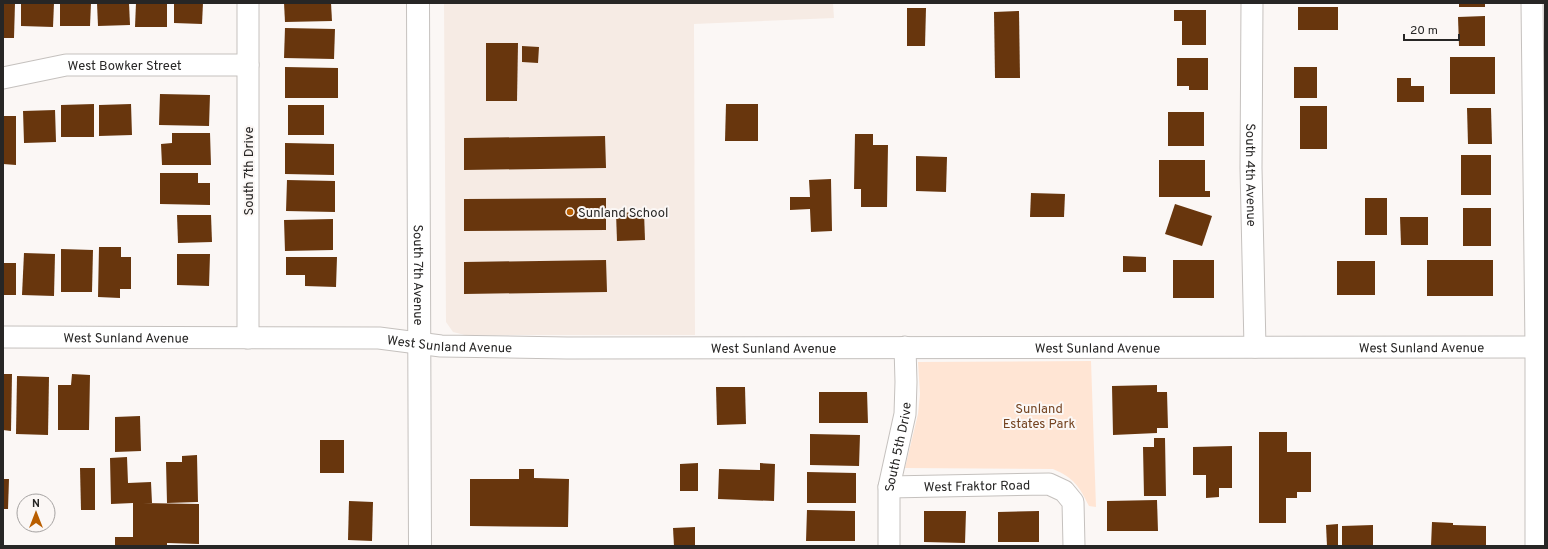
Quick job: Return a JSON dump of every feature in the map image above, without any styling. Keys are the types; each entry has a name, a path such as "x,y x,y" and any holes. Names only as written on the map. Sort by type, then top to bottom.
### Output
{"main road":[{"name":"South 7th Avenue","path":"418,3 420,546"}],"street":[{"name":"South 7th Drive","path":"248,3 248,338"},
{"name":"South 4th Avenue","path":"1252,3 1251,168 1255,347"},
{"path":"1532,3 1541,347 1536,546"},
{"name":"West Bowker Street","path":"3,78 66,65 248,65"},
{"name":"West Sunland Avenue","path":"3,337 379,338 446,346 567,348 1541,347"},
{"name":"South 5th Drive","path":"889,546 889,487 905,414 905,347"},
{"name":"West Fraktor Road","path":"889,487 1049,484 1064,491 1073,502 1074,546"}],"shaded area":[{"name":"Sunland School","path":"444,3 833,3 834,18 694,24 695,335 465,335 453,332 446,322"}],"green space":[{"name":"Sunland Estates Park","path":"1091,361 1096,507 1089,506 1079,488 1071,479 1053,469 905,468 918,414 920,394 918,362"}],"building":[{"path":"3,3 15,3 14,38 3,38"},
{"path":"21,3 54,3 53,27 21,26"},
{"path":"60,3 91,3 90,26 60,26"},
{"path":"97,3 129,3 130,25 98,26"},
{"path":"136,3 167,3 167,27 135,27"},
{"path":"174,3 203,3 202,24 174,23"},
{"path":"284,3 331,3 332,21 285,22"},
{"path":"1459,3 1485,3 1485,7 1459,7"},
{"path":"1298,7 1338,7 1338,30 1298,30"},
{"path":"907,8 926,8 925,46 907,46"},
{"path":"1174,10 1206,10 1206,45 1182,45 1182,21 1174,21"},
{"path":"1019,11 1020,78 995,78 994,12"},
{"path":"1485,16 1485,46 1459,46 1458,17"},
{"path":"285,28 335,29 334,59 284,58"},
{"path":"486,43 518,43 517,101 486,101"},
{"path":"522,46 539,47 538,63 522,62"},
{"path":"1450,57 1495,57 1495,94 1450,94"},
{"path":"1177,58 1208,58 1208,90 1189,90 1189,86 1177,86"},
{"path":"285,67 338,68 338,98 285,98"},
{"path":"1294,67 1317,67 1317,98 1294,98"},
{"path":"1397,78 1411,78 1411,86 1424,86 1424,102 1397,102"},
{"path":"160,94 210,95 209,126 159,125"},
{"path":"94,104 94,137 61,137 61,105"},
{"path":"131,104 132,135 99,136 99,105"},
{"path":"726,104 758,104 758,141 725,141"},
{"path":"288,105 324,105 324,135 288,135"},
{"path":"1300,106 1327,106 1327,149 1300,149"},
{"path":"1467,108 1491,108 1492,144 1468,144"},
{"path":"55,110 56,142 24,143 23,111"},
{"path":"1168,112 1204,112 1204,146 1168,146"},
{"path":"3,116 16,116 16,165 3,164"},
{"path":"172,133 210,133 211,165 162,165 161,144 172,143"},
{"path":"855,134 873,134 873,145 888,145 887,207 861,207 861,189 854,189"},
{"path":"605,136 606,168 464,170 464,138"},
{"path":"285,143 334,144 334,175 285,174"},
{"path":"1461,155 1491,155 1491,195 1461,195"},
{"path":"916,156 947,157 946,192 916,191"},
{"path":"1159,160 1205,160 1205,191 1210,191 1210,197 1159,197"},
{"path":"160,173 198,173 198,183 210,183 210,205 160,204"},
{"path":"831,179 832,231 811,232 810,209 790,210 790,197 810,197 809,180"},
{"path":"287,180 335,181 335,212 286,211"},
{"path":"1031,193 1065,194 1064,217 1030,217"},
{"path":"606,198 606,230 464,231 464,199"},
{"path":"1365,198 1387,198 1387,235 1365,235"},
{"path":"1175,204 1212,216 1202,246 1165,234"},
{"path":"1463,208 1491,208 1491,246 1463,246"},
{"path":"644,212 645,240 617,241 616,213"},
{"path":"177,215 211,215 212,242 178,243"},
{"path":"1400,217 1428,217 1428,245 1401,245"},
{"path":"333,219 333,250 285,251 284,220"},
{"path":"99,247 121,247 121,257 131,257 131,289 120,289 120,298 98,297"},
{"path":"61,249 93,250 92,292 61,292"},
{"path":"24,253 55,254 54,296 22,295"},
{"path":"177,254 210,254 209,286 177,285"},
{"path":"1123,256 1146,257 1146,272 1123,272"},
{"path":"286,257 337,257 336,287 305,286 305,275 286,275"},
{"path":"606,260 607,292 464,294 464,262"},
{"path":"1173,260 1214,260 1214,298 1173,298"},
{"path":"1427,260 1493,260 1493,296 1427,296"},
{"path":"1337,261 1375,261 1375,295 1337,295"},
{"path":"3,263 16,263 16,295 3,295"},
{"path":"3,374 12,374 11,431 3,430"},
{"path":"72,374 90,375 89,430 58,430 58,385 71,385"},
{"path":"17,376 49,377 48,435 16,434"},
{"path":"1157,385 1157,392 1167,392 1168,428 1157,428 1157,433 1113,435 1112,386"},
{"path":"716,387 745,387 746,424 717,425"},
{"path":"819,392 867,392 868,423 819,423"},
{"path":"140,416 141,451 115,452 115,417"},
{"path":"1259,432 1287,432 1287,452 1311,452 1311,492 1297,492 1297,498 1286,498 1286,523 1259,523"},
{"path":"810,434 860,435 859,466 810,465"},
{"path":"1154,438 1165,438 1166,496 1144,496 1143,447 1154,447"},
{"path":"320,440 344,440 344,473 320,473"},
{"path":"1232,446 1232,488 1219,488 1219,497 1206,498 1206,475 1193,475 1193,447"},
{"path":"197,455 198,502 167,503 166,462 182,462 182,456"},
{"path":"127,457 128,483 151,482 152,503 143,503 199,504 199,544 167,543 167,546 115,546 115,537 133,537 133,503 111,504 110,458"},
{"path":"698,463 698,491 680,491 680,464"},
{"path":"760,463 775,464 774,501 718,499 719,469 760,470"},
{"path":"80,468 95,468 95,510 81,510"},
{"path":"519,469 534,469 534,478 569,479 568,527 470,526 470,479 519,479"},
{"path":"807,472 856,473 856,503 807,503"},
{"path":"3,479 9,479 8,509 3,509"},
{"path":"1157,500 1158,531 1107,531 1107,501"},
{"path":"349,501 373,502 372,541 348,540"},
{"path":"807,510 855,511 855,541 806,541"},
{"path":"924,511 966,511 965,543 924,542"},
{"path":"1039,511 1039,542 998,542 998,512"},
{"path":"1432,522 1453,523 1453,525 1486,526 1486,546 1431,546"},
{"path":"1338,524 1338,546 1327,546 1326,525"},
{"path":"1373,525 1373,546 1342,546 1342,526"},
{"path":"695,527 695,546 674,546 673,528"}],"place":[{"name":"Sunland School","path":"570,212"}]}
